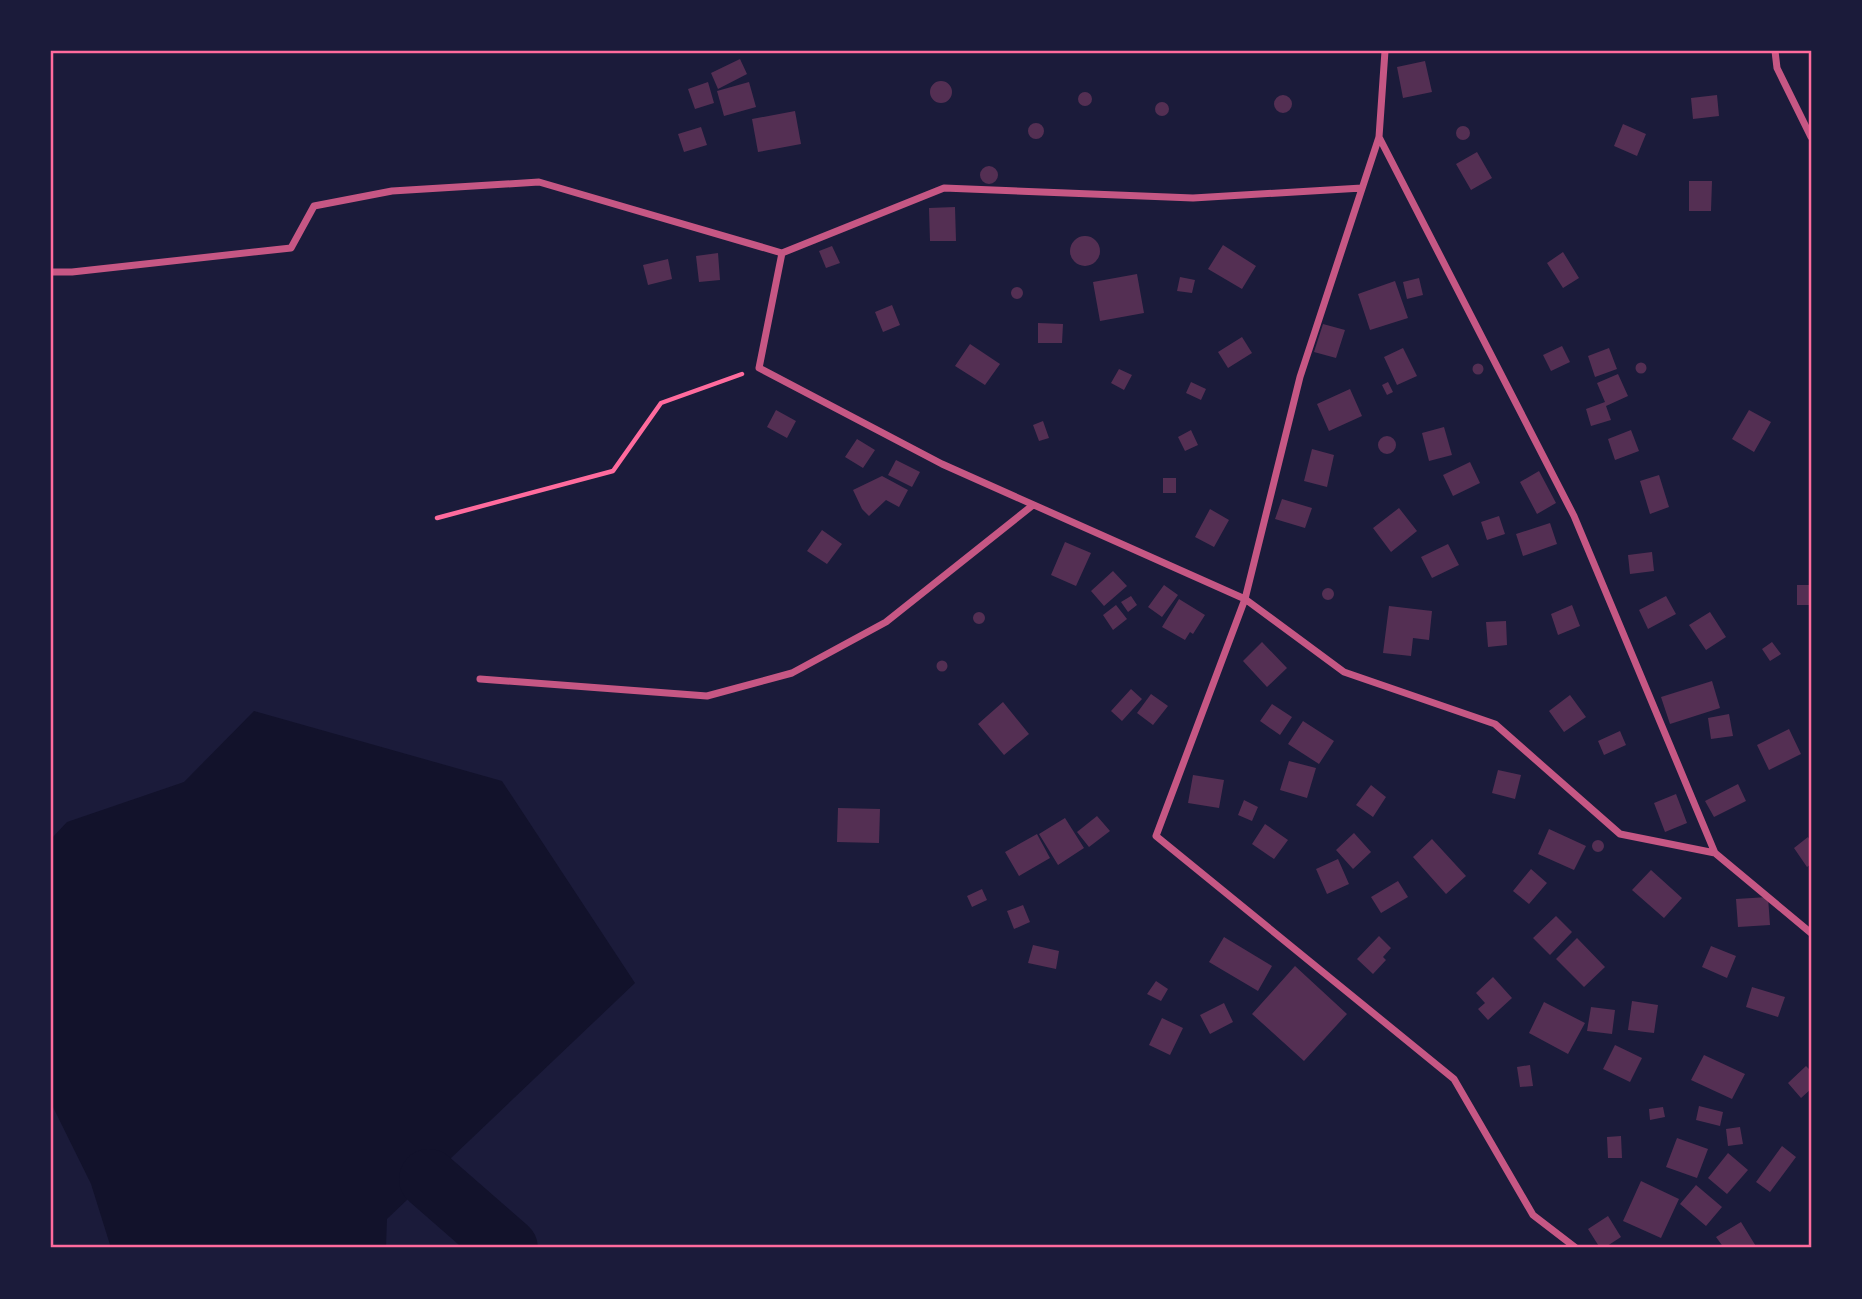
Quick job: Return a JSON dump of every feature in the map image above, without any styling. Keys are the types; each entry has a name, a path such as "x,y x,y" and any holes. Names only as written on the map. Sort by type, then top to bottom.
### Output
{"street":[{"path":"1385,51 1379,137 1300,377 1245,600 1156,836 1454,1079 1532,1215 1576,1248"},
{"path":"1775,51 1777,68 1811,137"},
{"path":"1379,137 1574,516 1715,853 1811,933"},
{"path":"51,272 291,248 314,206 392,191 539,182 782,253 944,188 1193,198 1362,188"},
{"path":"782,253 759,368 942,464 1245,600 1344,672 1495,724 1620,834 1715,853"},
{"path":"480,679 707,696 793,673 886,622 1033,505"}],"path":[{"path":"437,518 613,471 661,403 759,368"}],"shaded area":[{"path":"254,711 502,781 635,983 387,1219 386,1248 111,1248 91,1184 51,1103 51,839 67,822 184,782"}],"building":[{"path":"740,59 747,74 718,89 711,73"},
{"path":"1425,61 1432,92 1403,98 1397,67"},
{"path":"941,81 951,88 952,92 945,102 941,103 931,96 930,92 937,82"},
{"path":"708,82 714,103 695,109 688,89"},
{"path":"749,82 756,107 724,116 717,91"},
{"path":"1082,92 1088,92 1092,99 1088,106 1082,106 1078,102 1078,96"},
{"path":"1279,95 1287,95 1292,104 1290,111 1279,113 1274,108 1274,100"},
{"path":"1717,95 1719,116 1693,119 1691,98"},
{"path":"1162,102 1167,104 1167,114 1162,116 1157,114 1155,109 1157,104"},
{"path":"795,111 801,144 758,152 752,119"},
{"path":"1036,123 1044,131 1036,139 1028,131"},
{"path":"1623,124 1646,134 1637,156 1614,146"},
{"path":"1460,126 1466,126 1470,133 1466,140 1460,140 1456,136 1456,130"},
{"path":"701,127 707,145 684,152 678,134"},
{"path":"1477,152 1492,178 1471,190 1456,164"},
{"path":"989,166 995,169 998,175 995,181 989,184 983,181 980,175 983,169"},
{"path":"1689,181 1712,181 1711,211 1689,211"},
{"path":"955,207 956,241 930,241 929,208"},
{"path":"1085,236 1095,241 1100,251 1095,261 1085,266 1075,261 1070,251 1075,241"},
{"path":"1223,245 1256,266 1242,289 1208,269"},
{"path":"832,246 840,263 826,268 819,251"},
{"path":"1563,252 1579,278 1563,288 1547,263"},
{"path":"718,253 720,280 699,282 696,256"},
{"path":"668,259 672,279 648,285 643,265"},
{"path":"1137,274 1144,313 1100,321 1093,282"},
{"path":"1180,277 1195,280 1192,293 1177,291"},
{"path":"1419,278 1423,295 1407,299 1403,282"},
{"path":"1395,281 1408,318 1370,330 1358,294"},
{"path":"1012,288 1022,288 1022,298 1012,298"},
{"path":"892,305 900,325 883,332 875,312"},
{"path":"1038,323 1063,324 1062,343 1038,343"},
{"path":"1323,324 1345,330 1336,358 1314,352"},
{"path":"1242,337 1252,353 1228,368 1218,352"},
{"path":"970,344 1000,364 985,385 955,366"},
{"path":"1562,346 1570,362 1551,371 1543,355"},
{"path":"1403,348 1417,376 1397,385 1384,357"},
{"path":"1609,348 1617,369 1595,377 1588,356"},
{"path":"1641,363 1645,364 1645,372 1641,373 1637,372 1636,368 1637,364"},
{"path":"1478,364 1482,365 1482,373 1478,374 1474,373 1473,369 1474,365"},
{"path":"1119,369 1132,375 1124,390 1111,383"},
{"path":"1618,374 1628,396 1606,406 1611,420 1591,426 1586,409 1605,402 1597,383"},
{"path":"1191,382 1206,389 1201,400 1186,393"},
{"path":"1388,382 1393,392 1387,395 1382,385"},
{"path":"1350,389 1362,416 1329,431 1317,404"},
{"path":"776,410 796,421 787,438 767,427"},
{"path":"1749,410 1771,422 1754,452 1732,439"},
{"path":"1043,421 1049,438 1039,441 1033,425"},
{"path":"1444,427 1452,455 1429,461 1422,433"},
{"path":"1191,430 1198,445 1185,451 1178,437"},
{"path":"1631,430 1639,451 1615,460 1608,439"},
{"path":"1387,436 1393,439 1396,445 1393,451 1387,454 1381,451 1378,445 1381,439"},
{"path":"857,439 875,450 863,468 845,457"},
{"path":"1312,449 1334,455 1327,487 1304,481"},
{"path":"896,460 920,472 912,487 888,475"},
{"path":"1470,462 1480,483 1453,496 1443,475"},
{"path":"1539,471 1556,503 1537,514 1520,482"},
{"path":"1659,475 1669,507 1650,514 1640,481"},
{"path":"882,476 908,490 899,507 886,500 869,516 862,509 853,490"},
{"path":"1163,478 1176,478 1176,493 1163,493"},
{"path":"1282,499 1312,508 1305,528 1275,519"},
{"path":"1399,508 1417,531 1391,552 1373,528"},
{"path":"1210,509 1229,520 1214,547 1195,537"},
{"path":"1499,516 1505,534 1487,540 1481,522"},
{"path":"1550,523 1557,544 1523,556 1516,534"},
{"path":"822,530 842,544 827,564 807,551"},
{"path":"1065,542 1091,553 1076,586 1051,575"},
{"path":"1448,544 1459,565 1432,578 1421,557"},
{"path":"1652,552 1654,571 1630,574 1628,555"},
{"path":"1113,571 1127,586 1104,606 1091,591"},
{"path":"1164,585 1178,595 1162,617 1148,607"},
{"path":"1797,585 1811,585 1811,605 1797,605"},
{"path":"1328,588 1334,594 1328,600 1322,594"},
{"path":"1131,596 1137,605 1128,612 1121,602"},
{"path":"1666,596 1676,614 1648,629 1639,610"},
{"path":"1179,599 1205,615 1193,634 1190,632 1185,640 1162,627"},
{"path":"1116,605 1127,619 1113,630 1103,615"},
{"path":"1572,605 1580,626 1558,635 1551,614"},
{"path":"1389,606 1432,611 1429,640 1413,638 1411,656 1383,653"},
{"path":"979,612 985,618 979,624 973,618"},
{"path":"1710,612 1726,637 1706,650 1689,625"},
{"path":"1506,621 1507,645 1488,647 1486,622"},
{"path":"1262,642 1287,668 1267,687 1243,661"},
{"path":"1772,642 1781,654 1770,661 1762,649"},
{"path":"942,661 946,662 946,670 942,671 938,670 937,666 938,662"},
{"path":"1712,681 1720,708 1670,724 1661,697"},
{"path":"1131,689 1142,699 1122,721 1111,711"},
{"path":"1151,694 1168,706 1153,725 1137,713"},
{"path":"1570,695 1586,717 1564,732 1549,711"},
{"path":"1003,702 1029,734 1004,755 978,724"},
{"path":"1272,704 1292,717 1280,735 1260,721"},
{"path":"1729,714 1733,736 1711,739 1708,718"},
{"path":"1303,721 1334,741 1319,764 1288,744"},
{"path":"1789,729 1801,754 1769,770 1757,745"},
{"path":"1620,731 1626,745 1604,755 1598,741"},
{"path":"1289,761 1316,768 1307,798 1280,790"},
{"path":"1498,770 1521,775 1515,799 1492,793"},
{"path":"1193,775 1224,780 1219,808 1188,803"},
{"path":"1738,784 1746,801 1714,817 1705,801"},
{"path":"1371,785 1386,797 1373,817 1356,805"},
{"path":"1676,794 1687,823 1665,832 1654,803"},
{"path":"1244,800 1258,807 1252,821 1238,815"},
{"path":"838,808 880,809 879,843 837,842"},
{"path":"1097,816 1110,831 1089,847 1077,832"},
{"path":"1065,818 1084,848 1058,865 1039,834"},
{"path":"1265,824 1288,840 1274,859 1252,844"},
{"path":"1549,829 1586,846 1574,870 1538,854"},
{"path":"1354,833 1371,852 1353,869 1336,850"},
{"path":"1037,834 1050,858 1019,876 1005,852"},
{"path":"1808,837 1811,842 1811,864 1807,867 1794,848"},
{"path":"1432,839 1466,876 1446,894 1413,857"},
{"path":"1598,840 1604,846 1598,852 1592,846"},
{"path":"1338,859 1349,884 1327,894 1316,869"},
{"path":"1531,869 1547,883 1529,904 1513,891"},
{"path":"1651,870 1682,898 1664,918 1632,890"},
{"path":"1398,881 1408,897 1381,913 1371,897"},
{"path":"982,889 987,900 972,907 967,896"},
{"path":"1768,897 1770,925 1738,927 1736,899"},
{"path":"1023,905 1030,922 1014,929 1007,911"},
{"path":"1556,916 1572,932 1550,955 1533,938"},
{"path":"1379,936 1391,948 1383,957 1386,960 1373,974 1357,959"},
{"path":"1224,937 1272,966 1258,991 1209,962"},
{"path":"1577,938 1605,967 1584,987 1556,959"},
{"path":"1033,945 1059,951 1056,969 1028,963"},
{"path":"1711,946 1736,956 1727,978 1702,967"},
{"path":"1295,966 1347,1014 1304,1061 1252,1014"},
{"path":"1493,977 1512,998 1488,1020 1478,1009 1485,1003 1476,993"},
{"path":"1156,981 1168,989 1161,1001 1147,994"},
{"path":"1752,987 1785,997 1778,1017 1746,1007"},
{"path":"1632,1001 1658,1005 1654,1033 1628,1030"},
{"path":"1544,1002 1585,1023 1568,1054 1529,1033"},
{"path":"1224,1003 1233,1022 1210,1034 1200,1015"},
{"path":"1591,1007 1615,1010 1612,1034 1587,1031"},
{"path":"1162,1018 1183,1028 1170,1055 1149,1045"},
{"path":"1615,1045 1642,1058 1630,1082 1603,1069"},
{"path":"1704,1055 1745,1074 1732,1099 1691,1080"},
{"path":"1530,1065 1533,1086 1520,1087 1517,1067"},
{"path":"1806,1066 1811,1071 1811,1089 1801,1098 1788,1083"},
{"path":"1699,1106 1723,1112 1720,1126 1696,1120"},
{"path":"1663,1107 1665,1117 1650,1120 1649,1109"},
{"path":"1740,1127 1743,1144 1728,1146 1726,1129"},
{"path":"1621,1136 1622,1158 1608,1158 1607,1137"},
{"path":"1677,1138 1708,1149 1697,1178 1666,1167"},
{"path":"1782,1146 1796,1157 1770,1192 1756,1182"},
{"path":"1728,1153 1748,1170 1727,1194 1708,1178"},
{"path":"1641,1181 1679,1199 1661,1238 1623,1221"},
{"path":"1696,1185 1722,1207 1706,1226 1680,1204"},
{"path":"1608,1216 1621,1237 1600,1248 1588,1229"},
{"path":"1741,1222 1757,1248 1724,1248 1716,1237"}],"waterway":[{"path":"429,1179 508,1248"}]}
